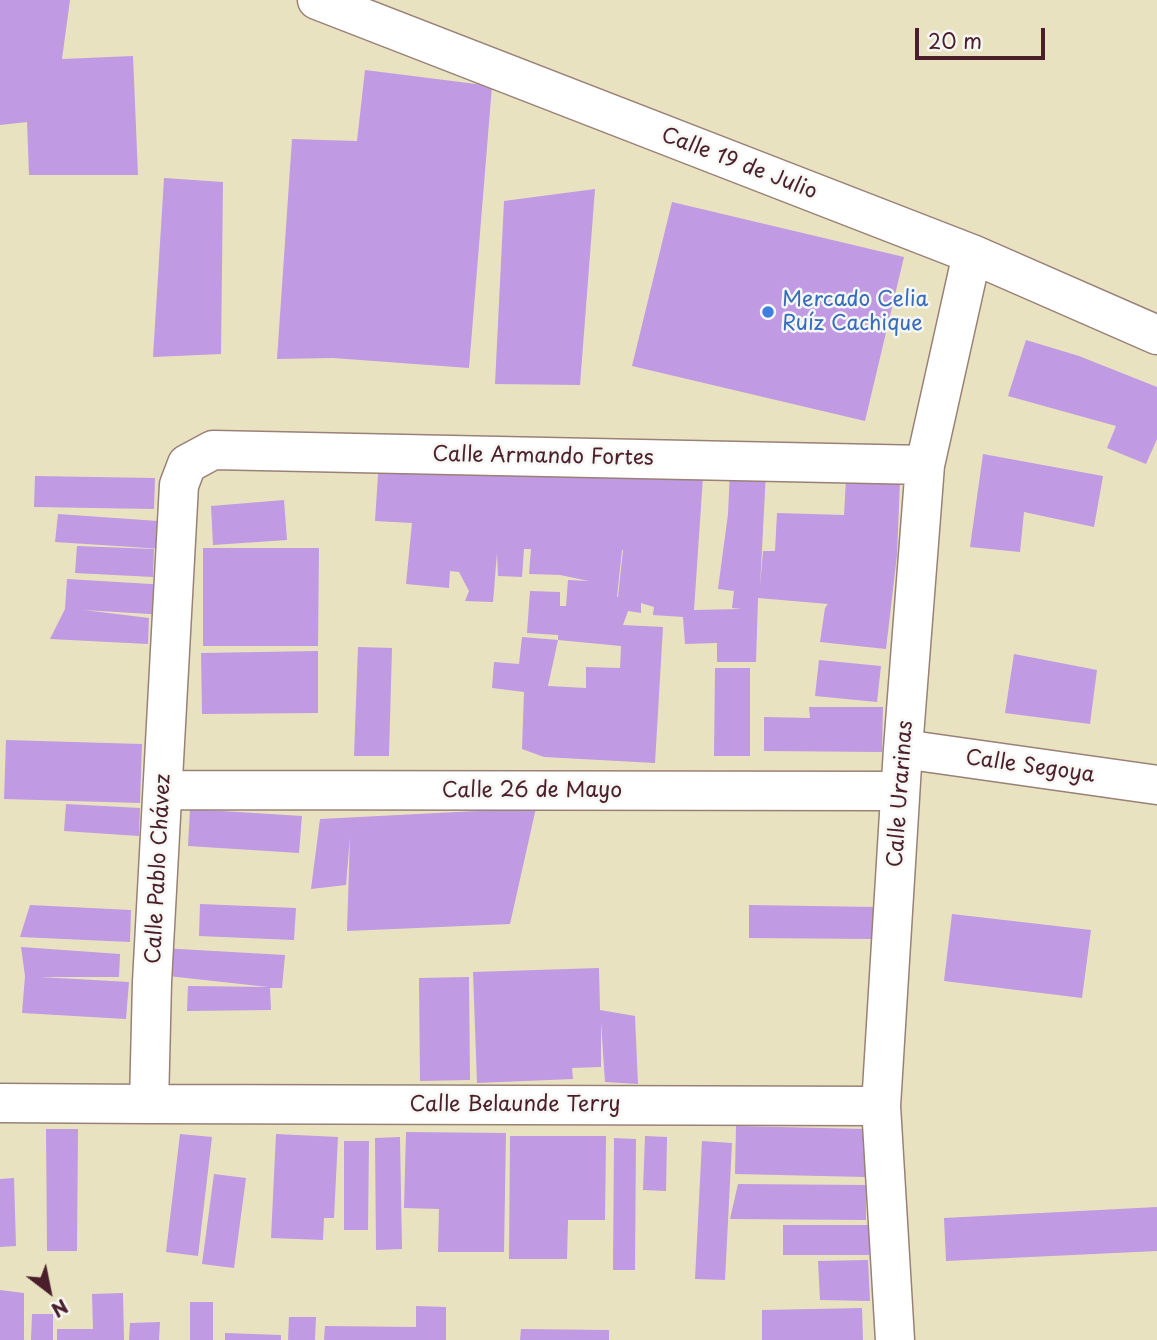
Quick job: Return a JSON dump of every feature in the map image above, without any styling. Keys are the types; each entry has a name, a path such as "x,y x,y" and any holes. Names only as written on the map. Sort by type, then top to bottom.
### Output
{"street":[{"name":"Calle 19 de Julio","path":"317,0 972,254 1157,335"},
{"name":"Calle Urarinas","path":"895,1340 881,1106 900,791 925,465 972,254"},
{"name":"Calle Armando Fortes","path":"179,485 187,464 213,450 925,465"},
{"name":"Calle Pablo Chávez","path":"149,1104 152,982 179,485"},
{"name":"Calle Segoya","path":"903,749 1157,785"},
{"name":"Calle 26 de Mayo","path":"163,790 900,791"},
{"path":"0,1103 149,1104"},
{"name":"Calle Belaunde Terry","path":"149,1104 881,1106"}],"building":[{"path":"0,0 70,0 62,59 133,56 138,175 29,175 27,122 0,125"},
{"path":"365,70 492,86 469,368 333,358 277,359 292,139 357,141"},
{"path":"164,178 223,182 221,354 153,357"},
{"path":"595,189 580,385 495,384 504,201"},
{"name":"Mercado Celia Ruíz Cachique","path":"672,202 904,257 865,421 632,366"},
{"path":"1026,340 1079,356 1157,387 1157,439 1146,464 1107,448 1116,426 1008,396"},
{"path":"983,454 1103,476 1094,527 1024,512 1020,552 970,547"},
{"path":"379,460 703,477 694,610 742,609 732,608 734,591 718,589 728,514 730,470 766,472 760,587 763,551 775,551 777,513 844,515 846,479 900,481 897,555 886,649 820,642 825,608 828,604 758,598 756,662 717,662 717,643 685,644 683,617 653,615 654,607 641,603 641,613 628,611 623,625 663,627 655,763 544,757 522,749 524,692 492,688 494,662 519,664 522,637 558,640 558,635 527,633 530,591 560,592 560,606 566,606 568,580 589,581 560,575 529,574 531,549 524,549 522,577 498,576 497,553 493,602 465,601 469,591 459,572 450,571 449,588 406,584 412,523 375,521","holes":["622,550 618,597 617,597","558,640 621,646 620,668 586,667 586,688 548,686"]},
{"path":"35,476 155,478 154,509 34,507"},
{"path":"284,500 287,540 213,545 211,506"},
{"path":"58,514 158,521 163,549 55,542"},
{"path":"77,546 154,549 153,577 75,573"},
{"path":"203,548 319,548 318,646 203,646"},
{"path":"67,579 168,585 166,615 84,610 149,618 148,644 50,639 65,609"},
{"path":"358,647 392,648 389,756 354,756"},
{"path":"318,651 318,713 202,714 201,653"},
{"path":"1014,654 1097,670 1090,724 1005,713"},
{"path":"819,660 881,666 877,702 815,696"},
{"path":"715,668 750,668 750,756 714,756"},
{"path":"809,707 883,707 882,752 764,751 764,717 810,718"},
{"path":"6,740 142,744 140,803 4,799"},
{"path":"66,804 140,808 139,836 64,831"},
{"path":"536,808 510,924 347,931 350,837 346,885 311,889 320,819"},
{"path":"190,809 302,816 299,853 188,846"},
{"path":"200,904 296,908 294,940 199,936"},
{"path":"30,905 131,910 130,942 20,937"},
{"path":"749,905 875,907 875,939 749,938"},
{"path":"952,914 1091,930 1082,998 944,981"},
{"path":"21,947 120,954 119,977 40,977 129,982 126,1019 22,1013 25,976"},
{"path":"161,948 285,955 282,988 270,988 271,1010 187,1011 188,986 268,987 159,975"},
{"path":"599,968 600,1010 635,1016 638,1084 605,1082 601,1022 601,1067 572,1068 573,1079 477,1083 473,972"},
{"path":"469,977 470,1080 420,1081 419,978"},
{"path":"736,1126 866,1129 865,1177 735,1174"},
{"path":"46,1129 78,1129 77,1251 47,1251"},
{"path":"406,1132 506,1133 504,1252 438,1252 439,1209 404,1208"},
{"path":"180,1134 212,1137 198,1256 166,1252"},
{"path":"276,1134 338,1137 334,1218 324,1218 323,1240 271,1238"},
{"path":"510,1136 606,1136 605,1220 568,1220 567,1259 509,1259"},
{"path":"645,1136 667,1137 666,1191 643,1190"},
{"path":"400,1137 402,1249 376,1250 375,1138"},
{"path":"614,1138 636,1139 635,1270 613,1270"},
{"path":"344,1141 369,1141 368,1230 344,1230"},
{"path":"702,1141 732,1143 725,1280 695,1279"},
{"path":"214,1174 246,1178 234,1268 202,1264"},
{"path":"14,1178 16,1246 0,1247 0,1179"},
{"path":"738,1184 866,1185 866,1220 730,1219"},
{"path":"1157,1207 1157,1251 946,1261 944,1218"},
{"path":"783,1225 870,1225 869,1255 783,1255"},
{"path":"868,1260 870,1301 820,1300 818,1261"},
{"path":"0,1290 24,1293 24,1340 0,1340"},
{"path":"123,1293 124,1340 57,1340 57,1329 93,1329 92,1294"},
{"path":"190,1302 213,1302 213,1340 190,1340"},
{"path":"416,1306 446,1307 446,1340 324,1340 325,1326 416,1327"},
{"path":"862,1308 863,1340 762,1340 762,1310"},
{"path":"32,1314 53,1314 53,1340 31,1340"},
{"path":"289,1317 316,1317 315,1340 288,1340"},
{"path":"160,1322 159,1340 129,1340 130,1323"},
{"path":"521,1329 609,1330 609,1340 520,1340"},
{"path":"225,1333 281,1335 281,1340 225,1340"}],"place":[{"name":"Mercado Celia Ruíz Cachique","path":"768,312"}]}
